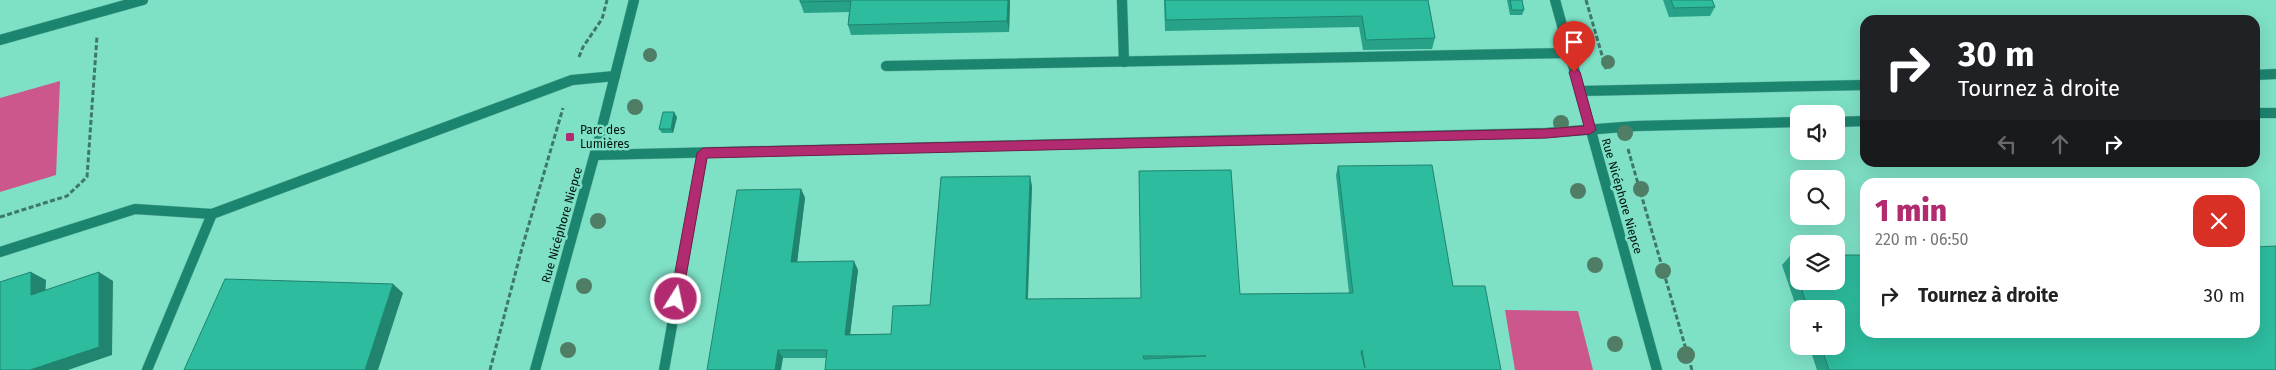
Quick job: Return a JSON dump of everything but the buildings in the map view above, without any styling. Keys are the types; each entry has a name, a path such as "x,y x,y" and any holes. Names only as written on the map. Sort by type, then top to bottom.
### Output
{"street":[{"path":"0,40 143,0"},
{"name":"Rue Nicéphore Niepce","path":"535,370 595,155 634,0"},
{"path":"1122,0 1124,62"},
{"name":"Rue Nicéphore Niepce","path":"1555,0 1657,370"},
{"path":"886,66 1569,53"},
{"path":"2260,75 2276,74"},
{"path":"0,252 135,209 212,214 572,80 615,76"},
{"path":"1580,91 1860,85"},
{"path":"2260,113 2276,112"},
{"path":"1845,122 1860,121"},
{"path":"595,155 1546,133 1622,127 1790,122"},
{"path":"664,370 703,153"},
{"path":"147,370 212,214"}],"path":[{"path":"490,370 522,248 572,80 583,47 602,20 607,0"},
{"path":"1586,0 1612,91"},
{"path":"0,217 68,196 87,177 98,12"},
{"path":"1622,127 1692,370"}],"shaded area":[{"path":"60,81 56,175 0,192 0,98"},
{"path":"1505,310 1578,311 1593,370 1515,370"}],"place":[{"name":"Parc des Lumières","path":"570,137"}],"route":[{"path":"676,299 703,153 1546,133 1590,130 1574,72"}]}
